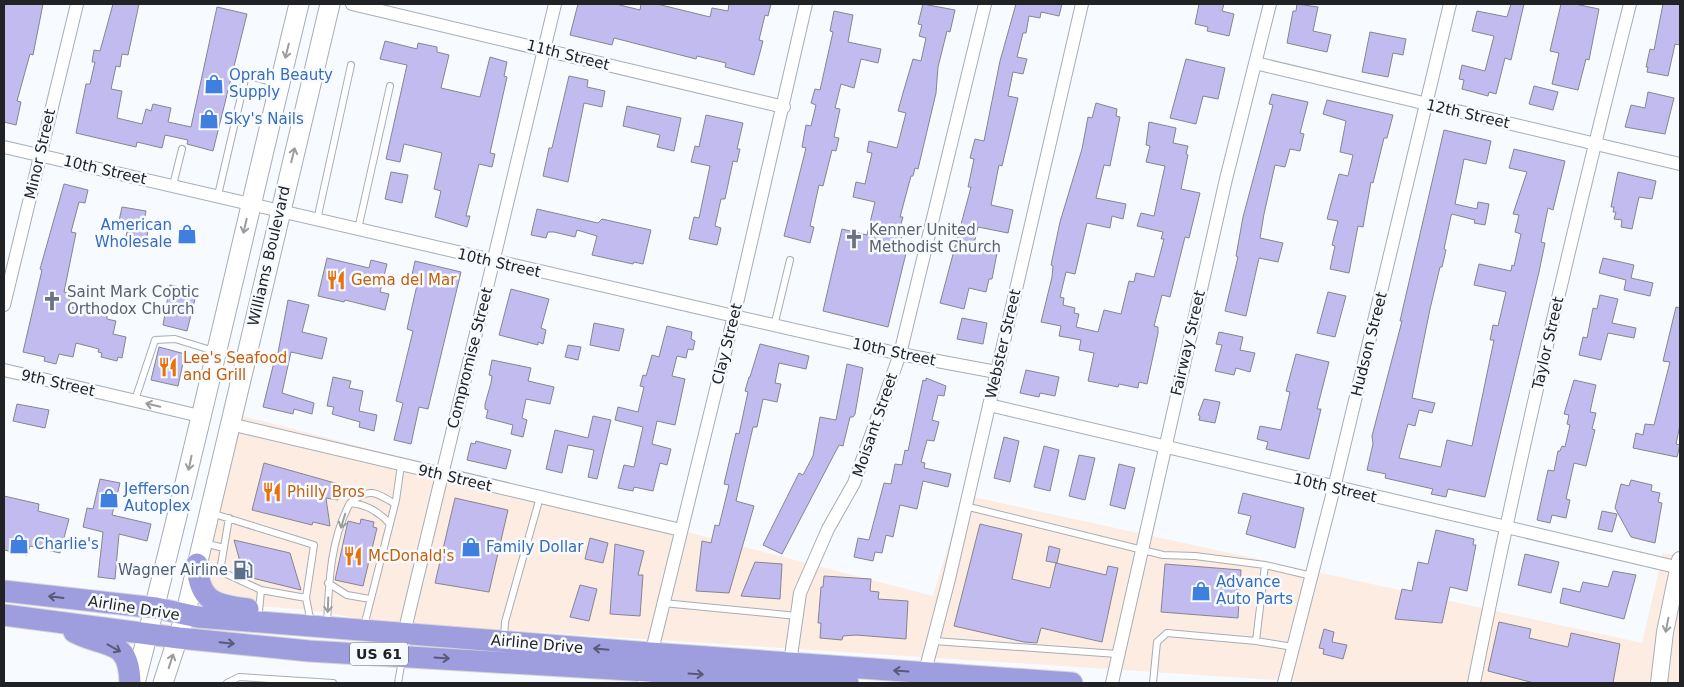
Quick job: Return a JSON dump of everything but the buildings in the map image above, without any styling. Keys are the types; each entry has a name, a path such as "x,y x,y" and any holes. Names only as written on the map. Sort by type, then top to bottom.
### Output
{"highway":[{"path":"197,564 200,589 206,596 226,607 288,614 319,627"},
{"name":"Airline Drive","path":"4,591 156,608 185,616 504,642 647,669 790,663 923,678 1072,683"},
{"name":"Airline Drive","path":"4,615 148,632 179,638 309,651 647,669 848,683"},
{"path":"54,621 82,636 116,647 124,654 128,662 130,683"}],"main road":[{"name":"Williams Boulevard","path":"135,683 156,608 250,203 299,4"},
{"name":"Williams Boulevard","path":"163,683 185,616 330,4"}],"street":[{"name":"Minor Street","path":"4,305 39,154 78,4"},
{"name":"11th Street","path":"352,4 784,106"},
{"name":"Compromise Street","path":"403,655 404,634 441,474 494,262 555,4"},
{"name":"Clay Street","path":"647,669 734,316 806,4"},
{"name":"Moisant Street","path":"790,663 800,593 828,529 854,483 900,354 984,4"},
{"name":"Webster Street","path":"923,678 934,641 1082,4"},
{"name":"Fairway Street","path":"1112,683 1164,447 1270,4"},
{"name":"Hudson Street","path":"1284,683 1334,488 1450,4"},
{"name":"Taylor Street","path":"1474,683 1505,528 1595,144 1630,4"},
{"name":"12th Street","path":"1255,63 1680,164"},
{"name":"10th Street","path":"4,147 774,326 900,354 996,372"},
{"name":"9th Street","path":"4,370 200,416"},
{"name":"10th Street","path":"989,405 1505,528 1680,565"},
{"name":"9th Street","path":"230,424 681,530"},
{"path":"1659,683 1666,632 1680,565"}],"lane":[{"path":"317,220 351,64"},
{"path":"218,196 246,75 280,84"},
{"path":"358,229 390,86"},
{"path":"173,185 182,149"},
{"path":"774,326 790,260"},
{"path":"135,400 155,340 175,339 216,351"},
{"path":"363,630 395,504 401,465"},
{"path":"319,627 333,552 350,503 366,492 374,492 395,504"},
{"path":"504,642 505,622 540,497"},
{"path":"350,503 359,503 370,508 382,515 390,524"},
{"path":"965,506 1141,551 1163,555 1195,556 1265,565 1312,576"},
{"path":"209,512 314,545 306,598 319,627"},
{"path":"229,518 220,572 260,590 306,598"},
{"path":"202,542 224,548"},
{"path":"1256,641 1265,565"},
{"path":"328,583 347,595 370,599"},
{"path":"259,611 260,590"},
{"path":"662,603 797,616"},
{"path":"1153,683 1157,642 1167,633 1256,641 1293,647"},
{"path":"934,641 1117,654"},
{"path":"398,683 403,655"},
{"path":"227,683 239,677 333,683"}],"shaded area":[{"path":"243,416 933,596 964,495 1642,643 1663,553 1680,557 1680,683 1324,683 380,622 310,610 245,605 209,591 204,577 232,441"}],"place":[{"name":"Oprah Beauty Supply","path":"214,84"},
{"name":"Sky's Nails","path":"209,119"},
{"name":"American Wholesale","path":"187,234"},
{"name":"Kenner United Methodist Church","path":"854,239"},
{"name":"Gema del Mar","path":"336,280"},
{"name":"Saint Mark Coptic Orthodox Church","path":"52,301"},
{"name":"Lee's Seafood and Grill","path":"168,367"},
{"name":"Philly Bros","path":"272,492"},
{"name":"Jefferson Autoplex","path":"109,498"},
{"name":"Charlie's","path":"19,544"},
{"name":"Family Dollar","path":"471,547"},
{"name":"McDonald's","path":"353,556"},
{"name":"Wagner Airline","path":"243,570"},
{"name":"Advance Auto Parts","path":"1201,591"}]}
